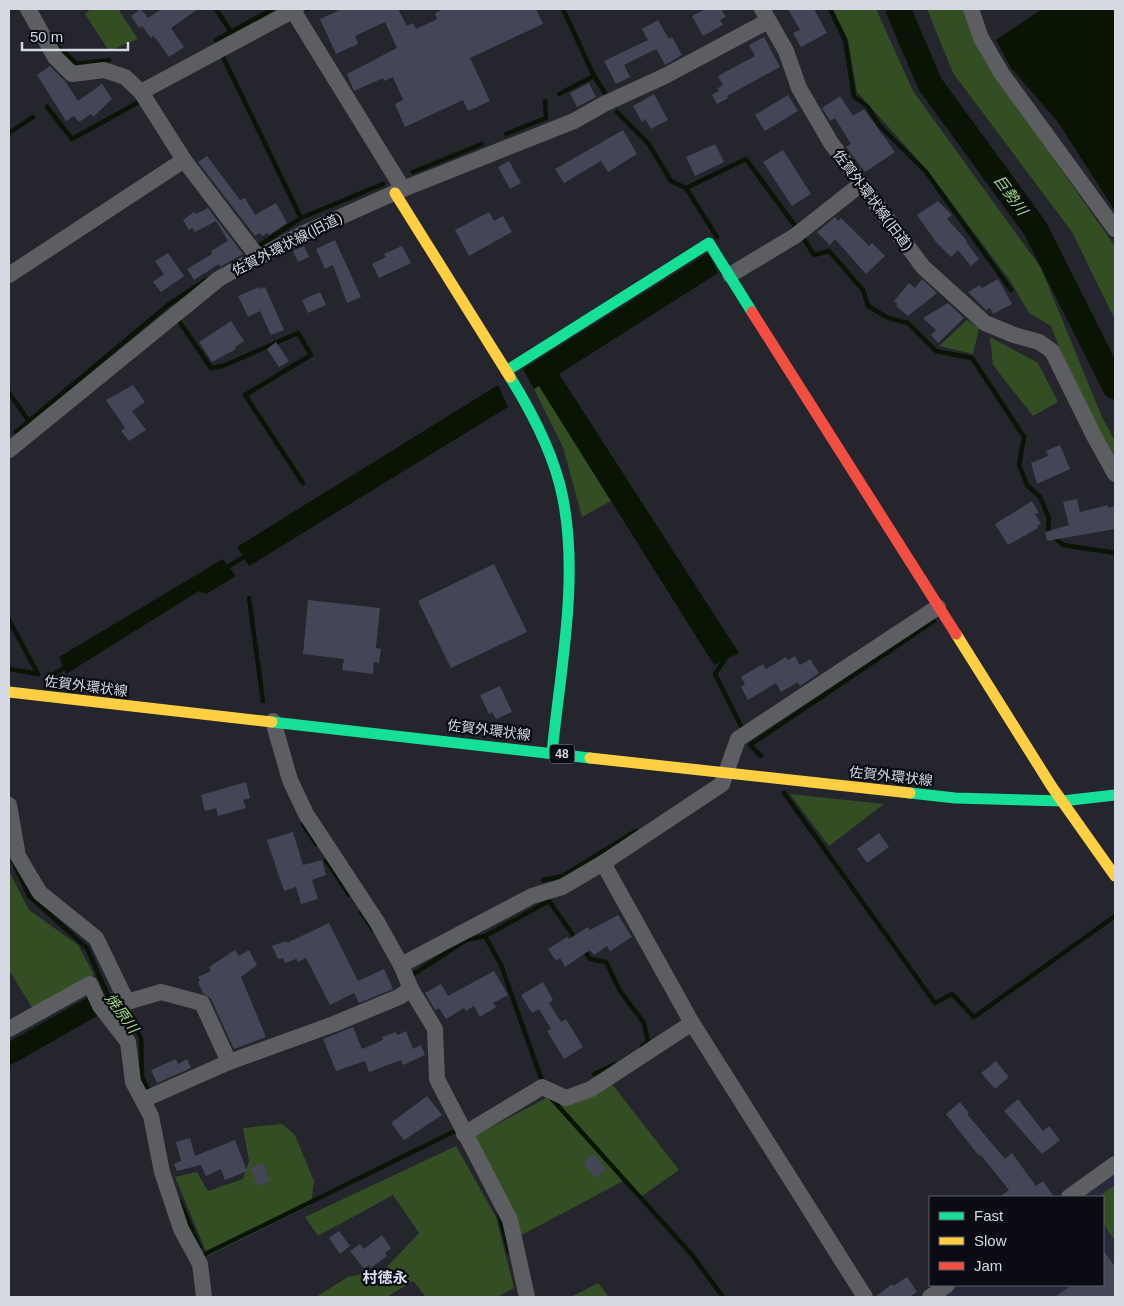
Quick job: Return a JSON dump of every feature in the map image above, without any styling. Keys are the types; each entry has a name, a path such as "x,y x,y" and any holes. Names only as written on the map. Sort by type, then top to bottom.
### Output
{"street":[{"path":"28,9 55,57 72,74 104,70 125,77 141,92 184,160 258,257"},
{"path":"141,92 294,9 399,191 524,400 547,448 563,498 569,584 552,753"},
{"path":"971,9 981,38 1002,74 1115,229"},
{"name":"佐賀外環状線(旧道)","path":"9,450 220,278 302,234 399,191 574,121 610,101 665,76 765,15 786,52 799,88 831,143 923,267 985,323 1014,336 1039,342 1052,351 1115,474"},
{"path":"9,275 184,160"},
{"path":"723,265 800,233 861,184"},
{"path":"506,371 709,243 1062,801 1115,876"},
{"path":"144,1100 228,1062 334,1024 405,981 532,896 562,887 603,863 722,784 738,740 938,607"},
{"name":"佐賀外環状線","path":"9,692 725,774 955,798 1062,801 1115,794"},
{"path":"273,721 290,780 306,814 377,922 405,981 435,1029 437,1079 510,1220 527,1297"},
{"path":"9,806 18,856 40,893 96,938 126,1002 161,992 202,1003 228,1062"},
{"path":"603,863 692,1023 865,1297"},
{"path":"9,1029 90,984 98,1001 128,1042 133,1082 151,1116 162,1172 181,1229 200,1264 204,1297"},
{"path":"464,1134 542,1087 566,1098 590,1089 692,1023"},
{"path":"1070,1196 1115,1164"},
{"path":"930,1297 946,1286"}],"shaded area":[{"path":"1042,9 1115,9 1115,211 1058,122 1011,68 996,40"},
{"path":"708,253 718,273 559,374 739,653 714,665 539,386 534,389 523,369"},
{"path":"498,385 508,407 249,566 237,547"},
{"path":"223,559 236,576 206,594 199,591 66,674 59,657"},
{"path":"88,997 99,1015 9,1066 9,1042"},
{"path":"1115,1172 1115,1297 939,1297 956,1286 1104,1286 1104,1196 1081,1196"}],"green space":[{"path":"91,9 122,9 119,11 138,39 109,51 85,14"},
{"path":"833,9 876,9 913,91 1041,268 1102,417 1115,441 1115,466 1070,375 1051,326 1029,313 1011,282 927,170 857,92 848,40"},
{"path":"927,9 964,9 982,56 1114,245 1115,320 1072,232 953,73"},
{"path":"967,320 979,328 973,354 939,346"},
{"path":"990,337 1038,363 1058,402 1033,416 993,365"},
{"path":"539,386 611,501 582,517 563,447 534,389"},
{"path":"790,794 884,804 829,846"},
{"path":"9,871 29,910 78,945 94,975 33,1009 9,970"},
{"path":"612,1084 679,1170 639,1198 623,1181 518,1237 471,1138 548,1097"},
{"path":"282,1124 295,1135 314,1181 311,1205 208,1256 175,1177 197,1172 208,1191 243,1179 249,1161 243,1128"},
{"path":"456,1146 496,1217 514,1288 497,1297 426,1297 413,1281 387,1297 316,1297 348,1277 385,1269 419,1233 393,1195 318,1236 305,1217"},
{"path":"1115,1185 1115,1241 1104,1224 1104,1196 1099,1196"},
{"path":"598,1283 609,1297 571,1297"}],"building":[{"path":"141,9 148,18 162,9 198,9 171,28 184,47 169,57 156,39 153,36 151,38 142,26 139,28 131,16"},
{"path":"342,9 398,9 407,26 413,23 416,29 437,19 435,13 444,9 536,9 543,24 470,58 490,101 468,111 463,100 405,127 395,104 403,100 393,77 384,81 383,78 354,91 347,74 397,48 385,22 355,36 358,44 336,54 320,19"},
{"path":"705,9 721,9 726,17 720,20 723,25 703,36 692,16"},
{"path":"788,9 814,9 827,33 801,47 793,33 800,30"},
{"path":"658,20 669,39 672,37 682,55 665,65 657,50 654,50 624,65 630,77 616,84 604,61 648,40 642,29"},
{"path":"764,37 780,67 727,96 728,98 717,104 712,95 719,91 718,88 723,85 718,76 755,56 749,45"},
{"path":"50,66 65,81 78,101 102,84 112,99 93,117 91,114 79,122 74,116 66,121 37,75"},
{"path":"589,83 596,97 577,107 570,93"},
{"path":"654,94 668,120 651,129 645,119 642,122 633,106"},
{"path":"788,95 798,111 765,131 755,115"},
{"path":"840,96 853,116 864,109 895,152 865,172 846,147 851,144 835,118 830,121 822,108"},
{"path":"623,130 637,154 608,172 601,161 564,183 555,169"},
{"path":"715,144 724,162 695,176 686,157"},
{"path":"783,150 811,194 792,206 763,162"},
{"path":"207,156 240,200 245,198 255,215 276,203 287,223 269,235 268,233 262,236 260,233 255,236 198,162"},
{"path":"509,161 521,183 510,189 498,167"},
{"path":"938,201 952,215 947,219 967,241 979,259 971,266 958,250 951,257 936,242 917,215"},
{"path":"208,208 243,254 220,267 219,264 194,280 187,269 212,254 211,251 228,241 216,221 195,232 192,228 189,230 183,220 194,212 196,214"},
{"path":"489,212 494,221 503,216 512,232 469,256 455,230"},
{"path":"835,217 838,221 841,218 869,246 872,243 885,256 866,274 835,239 830,245 817,232"},
{"path":"335,240 361,297 347,303 333,265 325,269 316,249"},
{"path":"304,246 309,257 298,262 293,251"},
{"path":"402,246 411,263 379,278 372,264 386,257 384,254"},
{"path":"168,253 184,276 161,292 153,282 164,274 155,261"},
{"path":"922,279 937,293 908,316 896,306 898,304 894,301 909,283 915,288"},
{"path":"998,279 1012,304 993,314 990,308 986,310 968,292 980,285 982,288"},
{"path":"259,287 260,289 265,287 284,330 271,335 260,311 248,317 238,296"},
{"path":"320,292 326,305 308,313 302,300"},
{"path":"948,303 964,318 938,343 931,335 936,330 923,318"},
{"path":"231,321 244,341 235,347 236,349 212,362 199,342"},
{"path":"276,342 289,361 279,367 267,349"},
{"path":"133,385 145,402 132,411 146,430 129,441 121,431 125,428 106,400"},
{"path":"1060,445 1070,469 1037,484 1031,463 1048,456 1046,451"},
{"path":"1077,499 1080,512 1108,505 1108,508 1115,506 1115,529 1047,541 1045,532 1069,525 1063,502"},
{"path":"1032,501 1039,513 1035,514 1041,524 1037,526 1038,528 1008,545 995,524"},
{"path":"494,564 527,632 451,668 418,601"},
{"path":"308,600 380,608 376,648 381,649 379,663 374,662 373,674 342,670 344,659 303,654"},
{"path":"795,656 800,665 810,659 819,673 800,686 798,682 781,692 776,683 748,700 741,687 745,684 741,677 763,664 766,669 786,657 788,660"},
{"path":"500,686 512,712 496,719 492,712 489,714 480,695"},
{"path":"246,782 250,798 243,800 246,808 218,816 216,808 205,811 201,795"},
{"path":"293,832 303,865 322,860 326,875 312,880 318,899 301,904 296,887 284,891 267,840"},
{"path":"879,833 889,847 867,863 857,849"},
{"path":"618,915 632,937 610,951 607,946 594,955 590,950 565,967 560,958 556,961 548,949 567,937 569,939 588,927 590,930"},
{"path":"329,923 358,981 384,969 393,989 359,1003 354,993 330,1005 306,958 298,962 296,959 285,963 283,958 278,959 272,946 286,941 287,943"},
{"path":"235,950 239,956 249,950 257,965 241,977 266,1037 234,1049 211,999 203,993 198,977 211,971 209,967"},
{"path":"494,971 508,995 493,1003 496,1007 480,1017 474,1006 466,1011 464,1008 446,1019 439,1008 435,1010 425,993 441,984 448,996"},
{"path":"543,982 553,1000 549,1003 561,1022 566,1019 583,1047 564,1059 547,1031 551,1029 539,1009 532,1013 521,995"},
{"path":"353,1027 362,1049 383,1040 382,1037 396,1032 397,1035 406,1031 413,1049 421,1045 425,1055 403,1065 401,1060 369,1072 365,1061 336,1071 323,1039"},
{"path":"176,1059 178,1064 187,1059 191,1068 157,1083 151,1070"},
{"path":"996,1061 1009,1077 995,1089 981,1073"},
{"path":"427,1096 442,1115 404,1140 391,1123"},
{"path":"1018,1099 1043,1131 1049,1126 1060,1140 1042,1154 1004,1111"},
{"path":"960,1102 969,1113 967,1114 1005,1159 1012,1153 1036,1186 1043,1181 1053,1196 1000,1196 1009,1190 946,1114"},
{"path":"190,1138 195,1156 235,1140 247,1171 225,1180 221,1169 206,1176 201,1165 177,1171 174,1164 181,1161 176,1142"},
{"path":"594,1154 606,1170 595,1178 583,1162"},
{"path":"263,1163 270,1181 258,1186 250,1168"},
{"path":"339,1231 350,1246 340,1254 329,1238"},
{"path":"382,1235 391,1248 385,1253 387,1256 371,1268 369,1265 364,1269 350,1251 360,1244 364,1249"},
{"path":"1104,1251 1115,1267 1115,1297 1055,1297 1071,1286 1104,1286"},
{"path":"907,1277 917,1292 909,1297 875,1297 892,1284 893,1286"}],"waterway":[{"path":"216,9 231,32"},
{"path":"216,40 273,9"},
{"path":"563,9 594,76 605,93"},
{"path":"830,9 845,40 854,97 867,106 879,125 926,172 1011,290"},
{"name":"巨勢川","path":"898,9 930,84 1035,228 1115,387"},
{"path":"56,45 77,64 109,60"},
{"path":"223,57 301,218"},
{"path":"559,94 594,76"},
{"path":"506,134 546,118 545,101"},
{"path":"47,107 72,139 137,103"},
{"path":"617,112 648,143 671,181 686,188 746,159 798,230"},
{"path":"9,133 33,117"},
{"path":"413,172 482,144"},
{"path":"260,245 301,218 383,184"},
{"path":"686,188 717,237"},
{"path":"802,236 814,255 829,251 863,290 868,306 888,318 908,323 936,351 972,358 1024,437 1019,465 1027,485 1040,497 1049,518 1048,531 1063,545 1115,553"},
{"path":"16,432 168,305 206,280"},
{"path":"179,321 211,368 223,366 298,333 311,355 245,395 303,483"},
{"path":"9,393 29,421"},
{"path":"224,569 247,555"},
{"path":"249,598 263,701"},
{"path":"9,620 38,674 9,669"},
{"path":"761,756 750,745 934,621"},
{"path":"727,656 715,674 742,728"},
{"path":"51,676 69,665"},
{"path":"784,793 935,1003 952,994 974,1017 1115,916"},
{"path":"303,824 316,844"},
{"path":"543,880 563,876 636,831"},
{"name":"焼原川","path":"9,852 29,896 87,948 109,998 132,1022 141,1038 142,1077 150,1094"},
{"path":"326,860 349,895"},
{"path":"409,977 466,940 485,936 549,901 577,941"},
{"path":"361,912 373,930"},
{"path":"485,936 501,965 541,1078"},
{"path":"583,949 590,959 606,962 620,991 644,1023 648,1042 642,1046"},
{"path":"594,1074 615,1064"},
{"path":"551,1098 692,1255 723,1297"},
{"path":"203,1255 455,1131"},
{"name":"焼原川","path":"180,1202 200,1248"},
{"path":"499,1214 509,1252"}],"traffic: fast":[{"path":"506,371 709,243 752,312"},
{"path":"510,377 535,421 555,467 563,499 567,530 569,594 552,753"},
{"path":"272,722 590,758"},
{"path":"910,793 955,798 1062,801 1115,795"}],"traffic: slow":[{"path":"395,193 510,377"},
{"path":"956,634 1052,787 1115,876"},
{"path":"9,692 272,722"},
{"path":"590,758 910,793"}],"traffic: jam":[{"path":"752,312 956,634"}],"district":[{"name":"村徳永","path":"385,1277"}]}
